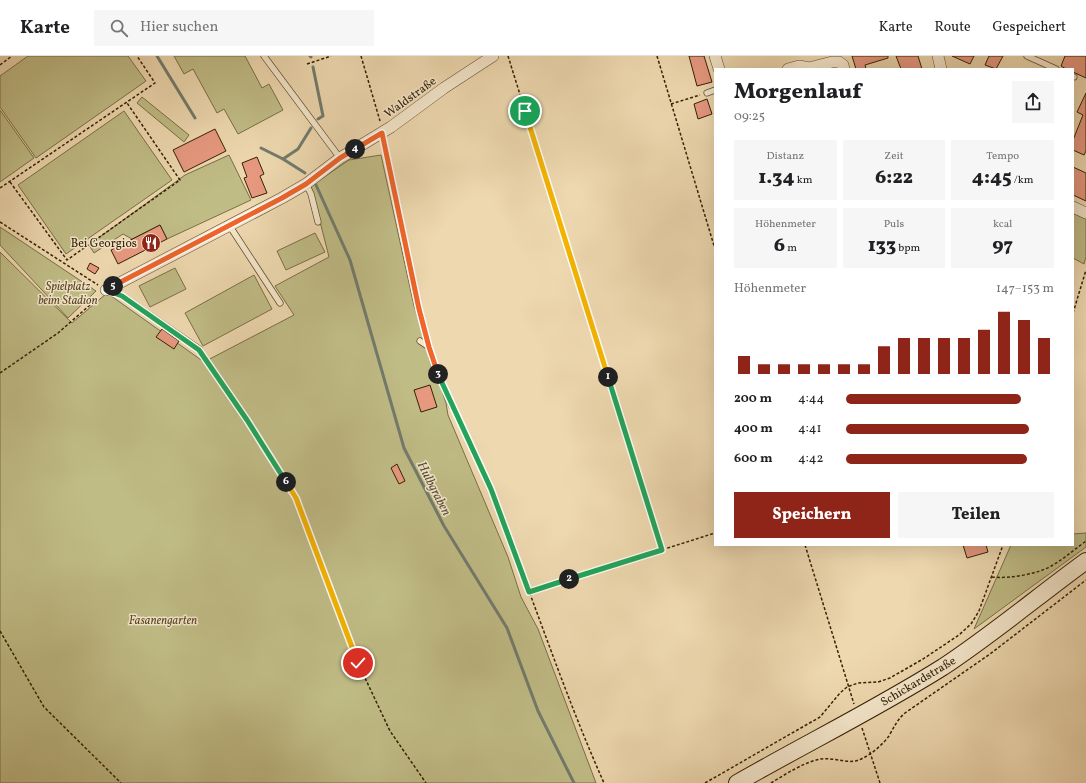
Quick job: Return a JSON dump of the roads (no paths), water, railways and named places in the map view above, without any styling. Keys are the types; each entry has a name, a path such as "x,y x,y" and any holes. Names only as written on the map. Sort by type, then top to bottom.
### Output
{"street":[{"name":"Waldstraße","path":"106,290 306,184 340,158 382,133 444,88 493,56"},
{"path":"715,56 718,68"},
{"path":"938,56 941,68"},
{"path":"796,65 809,68 832,62 839,62 843,65 844,68"},
{"path":"1074,208 1086,214"},
{"name":"Schickardstraße","path":"737,783 923,679 974,646 1086,561"}],"lane":[{"path":"264,56 340,158"},
{"path":"1027,56 1054,68"},
{"path":"708,93 714,90"},
{"path":"382,133 429,347 434,364 452,406"},
{"path":"306,184 318,222"},
{"path":"229,225 280,303"},
{"path":"106,290 122,296 199,350"},
{"path":"420,341 429,347"}],"waterway":[{"name":"Hulbgraben","path":"157,56 195,118"},
{"path":"313,67 323,116 318,119"},
{"path":"283,159 298,149 311,128"},
{"name":"Hulbgraben","path":"261,148 283,159 305,173"},
{"name":"Hulbgraben","path":"316,185 350,260 404,448 444,526 507,628 538,711 574,783"}],"place":[{"name":"Bei Georgios","path":"151,243"}],"park label":[{"name":"Spielplatz beim Stadion","path":"68,293"},
{"name":"Fasanengarten","path":"163,620"}]}
